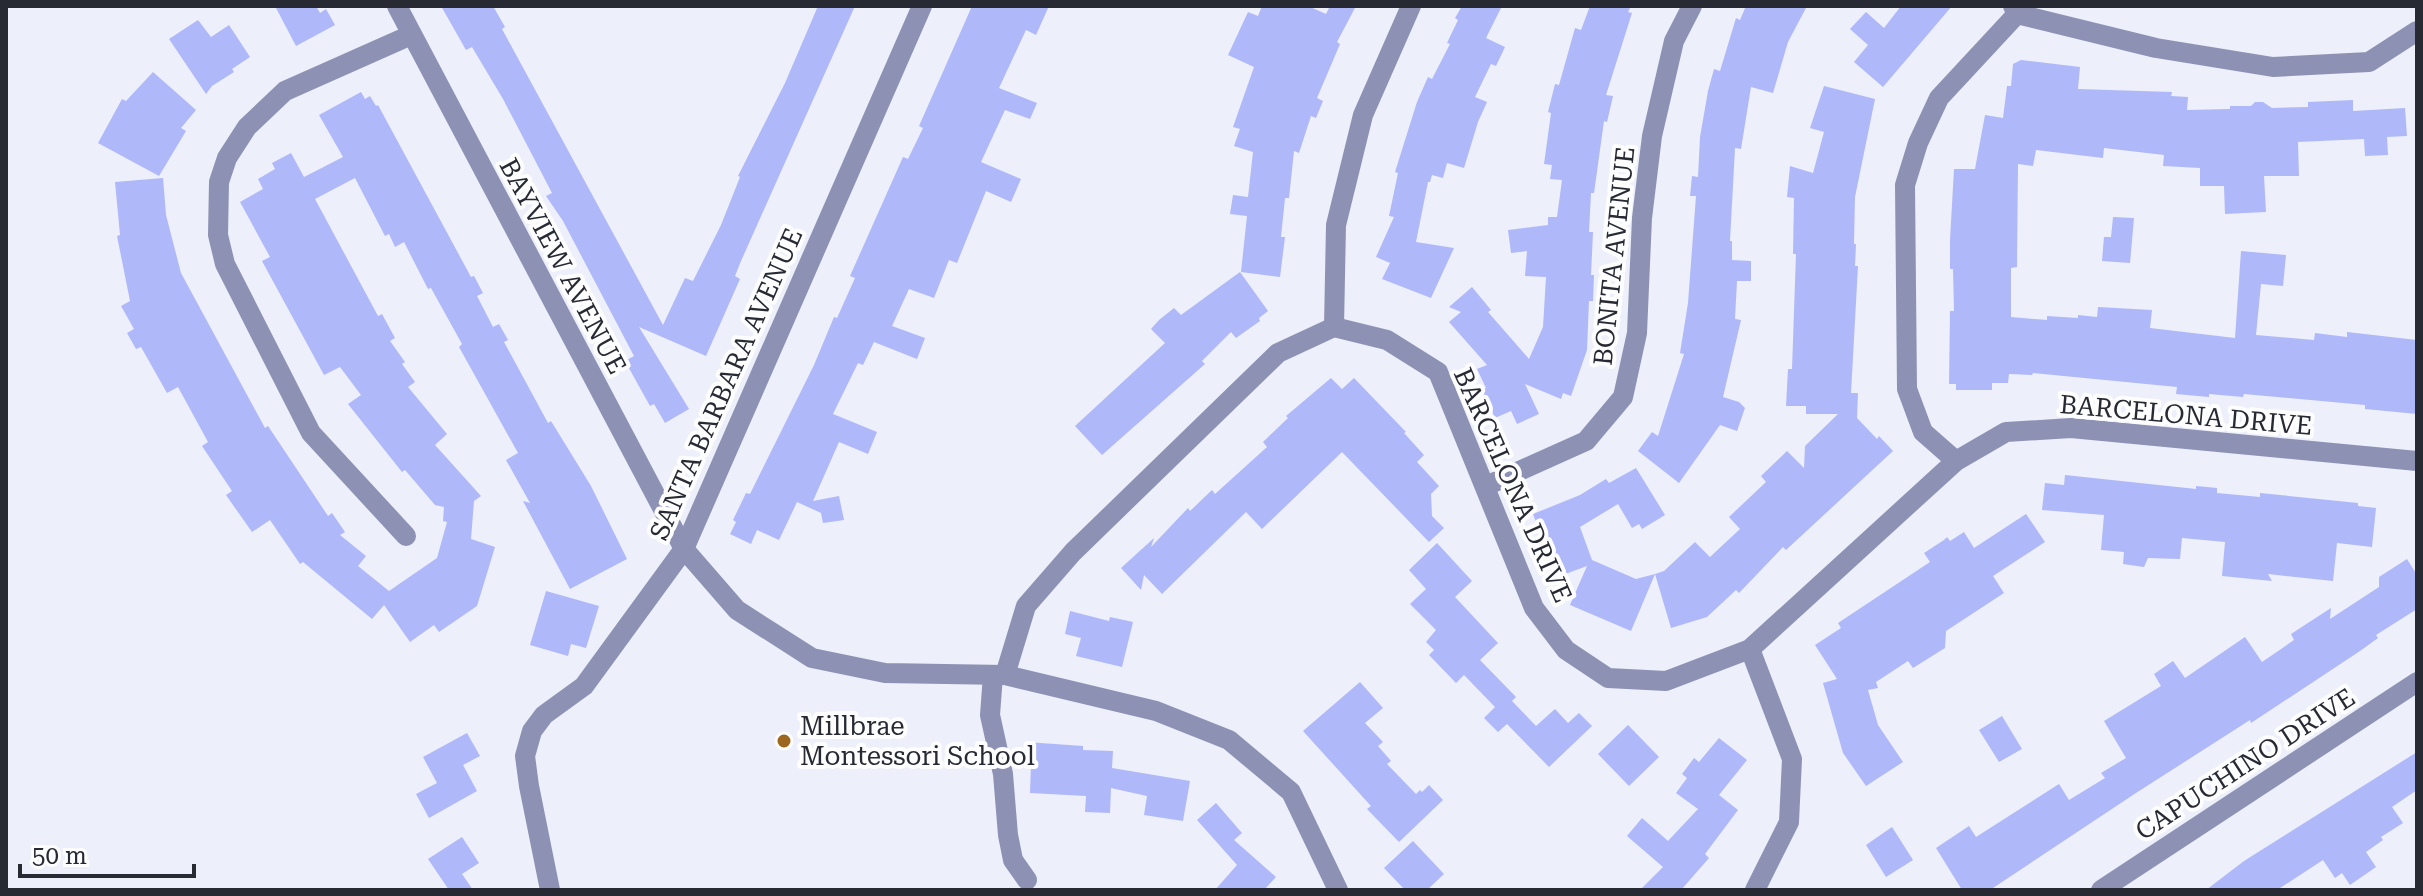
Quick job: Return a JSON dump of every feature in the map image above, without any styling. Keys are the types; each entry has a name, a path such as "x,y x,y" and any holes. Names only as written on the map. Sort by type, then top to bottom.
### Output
{"street":[{"name":"BAYVIEW AVENUE","path":"397,6 684,549 737,610 812,658 885,673 999,675 1156,711 1229,740 1291,792 1338,890"},
{"name":"SANTA BARBARA AVENUE","path":"550,890 525,756 532,731 544,715 584,686 684,549 922,6"},
{"path":"1027,880 1013,860 1003,774 990,715 999,675 1026,606 1073,552 1278,353 1334,327 1336,225 1363,115 1411,6"},
{"name":"BONITA AVENUE","path":"1486,486 1586,441 1623,397 1637,333 1642,218 1652,136 1674,41 1692,6"},
{"path":"1956,461 1923,432 1907,389 1905,185 1918,143 1939,98 2015,10 2156,48 2273,67 2369,62 2417,31"},
{"path":"406,536 311,433 225,264 218,235 217,207 219,182 227,158 247,127 285,91 411,35"},
{"name":"BARCELONA DRIVE","path":"1334,327 1387,340 1438,372 1534,608 1566,650 1608,678 1666,681 1750,649 1956,461 2006,432 2071,428 2417,461"},
{"path":"1750,649 1792,759 1789,822 1755,890"},
{"name":"CAPUCHINO DRIVE","path":"2101,890 2417,682"}],"building":[{"path":"275,6 316,6 320,13 326,9 335,25 296,46"},
{"path":"441,6 493,6 505,27 502,29 663,325 685,278 693,281 721,225 738,176 785,83 818,6 855,6 741,261 735,276 740,279 706,356 639,327 689,409 665,423 654,404 650,406 625,361 634,356 563,221 546,196 552,193 503,99 472,47 466,50"},
{"path":"972,6 1049,6 1036,35 1026,30 999,88 1037,103 1030,119 1005,110 981,162 1021,179 1011,202 986,191 957,263 949,260 934,298 909,289 892,326 925,338 917,359 874,342 863,365 858,363 833,414 877,432 868,454 839,442 813,501 839,496 844,520 823,523 821,513 797,502 779,540 757,530 751,544 730,534 736,522 733,520 746,493 750,494 814,365 834,317 837,318 855,278 850,276 903,157 908,159 923,128 919,126"},
{"path":"1262,6 1308,6 1326,14 1330,6 1356,6 1337,42 1340,44 1317,98 1323,101 1316,118 1311,116 1299,153 1294,151 1289,198 1285,198 1281,237 1285,237 1280,277 1241,272 1247,216 1230,214 1233,195 1248,197 1253,152 1234,146 1240,129 1233,127 1254,67 1228,55 1248,12 1258,16"},
{"path":"1462,6 1502,6 1486,38 1505,47 1496,66 1491,64 1475,97 1487,102 1464,168 1447,163 1443,178 1432,175 1428,182 1416,242 1454,248 1431,298 1382,279 1390,263 1376,257 1394,217 1389,216 1398,173 1395,172 1417,102 1428,77 1432,79 1450,44 1447,43"},
{"path":"1590,6 1631,6 1628,12 1632,13 1606,95 1613,96 1607,122 1604,121 1594,193 1591,193 1589,232 1593,232 1591,275 1594,275 1593,301 1589,301 1587,350 1571,396 1563,393 1561,399 1525,384 1539,414 1517,424 1511,411 1495,418 1482,390 1486,388 1477,369 1487,365 1449,322 1461,312 1449,307 1472,287 1491,310 1488,312 1529,359 1543,327 1546,277 1525,276 1527,251 1511,253 1508,230 1548,225 1548,217 1557,217 1562,180 1550,179 1552,165 1544,164 1551,113 1548,112 1575,28 1581,30"},
{"path":"1746,6 1807,6 1788,42 1773,93 1751,87 1741,149 1735,148 1730,241 1732,260 1751,261 1751,281 1737,281 1735,319 1741,320 1723,397 1739,402 1745,408 1737,431 1720,425 1679,483 1638,451 1652,432 1658,436 1684,354 1680,353 1688,303 1696,196 1690,196 1692,176 1698,177 1700,137 1714,69 1720,71 1736,18 1740,20"},
{"path":"1901,6 1952,6 1883,87 1854,62 1868,45 1850,29 1866,12 1884,28"},
{"path":"198,20 211,37 229,25 250,57 232,69 234,72 212,86 206,94 169,39"},
{"path":"2021,60 2080,67 2078,89 2172,92 2171,96 2188,97 2187,110 2230,109 2230,106 2251,106 2255,102 2263,102 2272,108 2308,107 2308,102 2353,100 2353,111 2405,108 2407,136 2387,137 2388,155 2365,156 2364,139 2298,142 2299,176 2264,176 2266,212 2225,214 2224,186 2200,186 2200,168 2163,166 2164,155 2104,148 2103,158 2036,150 2033,166 2018,164 2017,267 2011,268 2011,317 2047,320 2047,316 2097,317 2098,307 2152,310 2150,328 2235,338 2241,251 2286,255 2283,286 2261,284 2256,335 2314,340 2315,333 2347,337 2347,332 2417,340 2417,414 2365,409 2365,405 2244,394 2243,397 2209,394 2209,397 2176,394 2177,387 2033,373 2009,374 2008,383 1992,383 1992,390 1956,390 1956,384 1949,384 1950,311 1954,311 1950,240 1954,169 1975,169 1985,115 2003,118 2013,64"},
{"path":"153,72 196,110 181,128 186,131 159,176 98,143 122,99 126,101"},
{"path":"1824,86 1875,99 1855,197 1854,244 1855,266 1858,266 1851,393 1858,393 1857,418 1893,451 1786,550 1783,547 1739,593 1736,590 1707,617 1671,628 1655,574 1664,571 1695,542 1710,557 1740,529 1729,517 1766,482 1761,476 1787,451 1804,468 1805,446 1838,414 1806,414 1806,406 1786,406 1788,369 1792,369 1796,254 1793,254 1794,198 1787,197 1790,166 1813,173 1824,132 1810,128"},
{"path":"361,92 365,99 370,96 378,105 471,277 474,276 483,293 477,296 493,327 499,324 508,340 504,342 548,423 551,421 591,486 627,559 570,589 523,501 530,503 506,460 518,453 459,347 462,344 404,242 395,247 389,234 385,236 355,178 315,199 378,316 382,314 395,338 390,341 415,382 408,387 447,434 435,445 481,496 474,501 471,539 495,547 477,606 439,632 434,625 410,642 384,605 372,619 303,562 300,564 270,520 252,532 226,495 232,491 202,446 208,442 178,387 167,393 141,347 136,349 127,333 134,329 121,306 130,301 117,236 120,235 115,182 163,178 166,215 181,273 265,428 268,426 328,516 332,513 345,532 340,535 366,556 358,566 389,591 437,558 447,522 443,521 444,507 435,505 405,470 402,472 348,404 361,395 340,367 324,375 262,261 270,257 240,202 263,189 258,179 275,169 272,163 291,153 304,177 343,157 319,115"},
{"path":"2113,217 2134,218 2130,263 2102,261 2104,237 2111,237"},
{"path":"1240,272 1268,311 1259,318 1260,321 1236,338 1231,332 1202,361 1205,364 1102,455 1075,426 1165,343 1151,329 1159,320 1174,308 1181,315"},
{"path":"1331,378 1342,389 1354,378 1424,455 1417,462 1439,486 1431,494 1432,516 1444,528 1429,542 1342,452 1262,529 1246,512 1162,594 1144,575 1141,590 1121,568 1154,538 1151,547 1188,508 1190,511 1212,490 1215,494 1267,447 1263,442 1288,418 1286,416"},
{"path":"1636,468 1665,515 1642,529 1639,524 1632,528 1618,504 1580,527 1592,560 1636,579 1655,574 1631,631 1570,605 1587,566 1560,576 1553,557 1549,558 1533,514 1580,495 1606,479 1609,483"},
{"path":"2065,475 2196,489 2196,486 2217,488 2217,493 2260,497 2260,493 2358,503 2358,506 2376,508 2372,547 2337,543 2333,581 2268,574 2272,581 2222,576 2225,542 2182,538 2180,559 2148,558 2144,567 2123,564 2124,552 2101,550 2104,515 2042,510 2045,483 2064,485"},
{"path":"2026,514 2045,542 1993,576 2004,593 1946,631 1945,648 1913,668 1908,661 1876,682 1878,688 1868,690 1878,725 1903,762 1866,786 1843,753 1823,683 1837,679 1815,645 1841,628 1838,623 1930,562 1924,553 1947,537 1950,541 1964,532 1974,548"},
{"path":"1437,543 1472,581 1455,597 1498,643 1480,660 1516,697 1512,701 1536,726 1555,709 1568,723 1579,713 1592,726 1549,767 1507,724 1498,732 1484,718 1495,707 1464,675 1456,683 1429,655 1434,650 1426,642 1436,630 1410,604 1426,589 1409,570"},
{"path":"2407,559 2417,575 2417,609 2251,723 2250,720 1990,890 1962,890 1936,848 1969,826 1976,837 2059,784 2069,800 2105,778 2101,773 2126,758 2104,721 2161,686 2154,674 2173,661 2185,678 2245,637 2262,662 2294,640 2291,634 2331,608 2330,619 2379,587 2379,577"},
{"path":"546,591 599,606 586,648 571,644 568,656 530,645"},
{"path":"1070,611 1109,621 1110,617 1133,622 1122,667 1076,656 1081,638 1065,634"},
{"path":"1360,682 1383,708 1365,723 1383,742 1378,746 1391,761 1387,764 1416,794 1429,785 1443,800 1399,842 1367,809 1371,806 1303,731"},
{"path":"2002,716 2022,749 1999,762 1979,730"},
{"path":"1628,725 1659,757 1629,786 1598,754"},
{"path":"467,733 480,756 463,765 477,791 429,818 416,794 437,783 423,757"},
{"path":"1719,738 1747,760 1719,795 1738,810 1705,854 1709,858 1681,890 1640,890 1663,867 1627,836 1642,818 1668,841 1698,809 1676,793 1687,778 1682,774 1694,758 1699,762"},
{"path":"1026,742 1113,751 1112,768 1190,781 1183,821 1144,815 1147,796 1111,788 1110,813 1085,812 1086,796 1030,793 1031,765 1025,765"},
{"path":"2417,752 2417,790 2392,807 2403,823 2381,837 2383,840 2366,852 2376,867 2350,885 2342,873 2335,878 2323,860 2277,890 2206,890 2244,861"},
{"path":"1216,803 1242,833 1234,840 1276,877 1264,890 1215,890 1237,865 1197,820"},
{"path":"1892,827 1913,860 1886,877 1866,845"},
{"path":"462,837 479,863 462,874 473,890 449,890 428,859"},
{"path":"1413,841 1444,874 1427,890 1405,890 1384,868"}],"place":[{"name":"Millbrae Montessori School","path":"784,741"}]}
